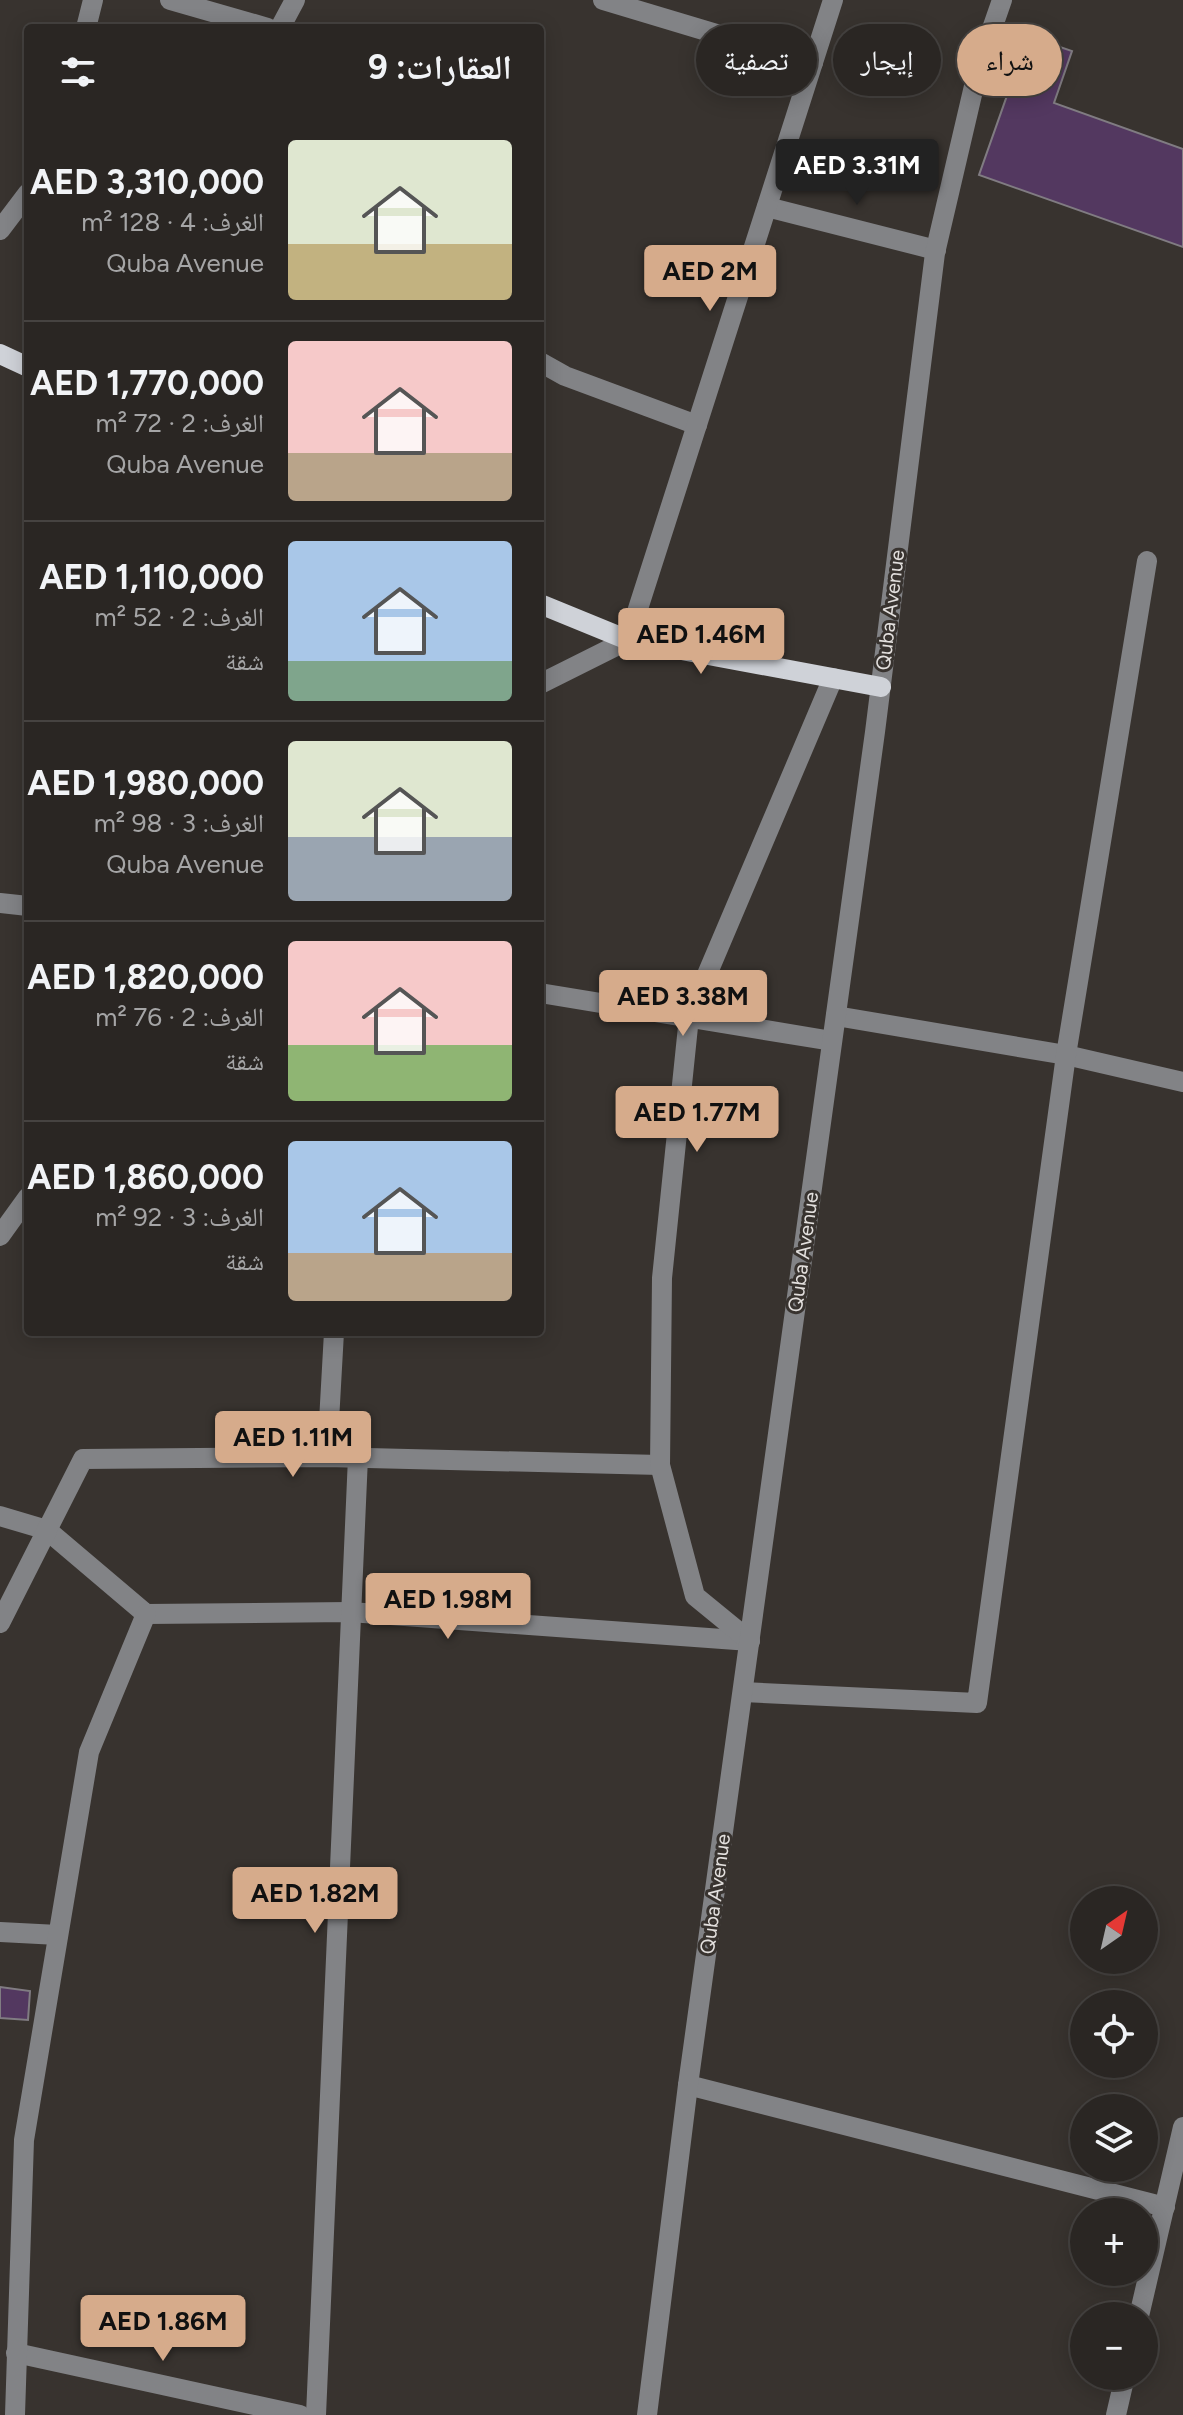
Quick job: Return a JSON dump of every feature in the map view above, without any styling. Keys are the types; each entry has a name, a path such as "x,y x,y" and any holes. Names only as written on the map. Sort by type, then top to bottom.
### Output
{"main road":[{"path":"0,354 24,365"},
{"path":"544,606 628,640 881,687"}],"street":[{"path":"87,24 93,0"},
{"path":"170,0 254,24"},
{"path":"282,24 295,0"},
{"path":"603,0 696,28"},
{"path":"817,50 833,0"},
{"name":"Quba Avenue","path":"647,2415 688,2085 881,687 936,250 978,69 1002,0"},
{"path":"544,682 628,640 802,96"},
{"path":"0,230 24,198"},
{"path":"767,207 936,250"},
{"path":"544,364 565,376 697,425"},
{"path":"743,1692 977,1703 1066,1055 1147,561"},
{"path":"750,1641 695,1596 660,1465 662,1278 689,1017 833,678"},
{"path":"0,903 24,906"},
{"path":"544,994 832,1041"},
{"path":"836,1016 1066,1055 1183,1082"},
{"path":"0,1236 24,1203"},
{"path":"327,1457 334,1336"},
{"path":"0,1623 83,1459 358,1457 660,1465"},
{"path":"316,2415 358,1457"},
{"path":"0,1516 47,1530 146,1614 350,1612 750,1641"},
{"path":"15,2415 24,2140 89,1752 146,1614"},
{"path":"0,1932 58,1935"},
{"path":"688,2085 1165,2207"},
{"path":"1142,2302 1183,2127"},
{"path":"16,2353 300,2415"},
{"path":"1116,2415 1122,2390"}],"building":[{"path":"1062,48 1072,51 1062,80"},
{"path":"1007,96 1056,96 1054,103 1183,149 1183,247 979,175"},
{"path":"0,1987 30,1991 28,2020 0,2018"}]}
